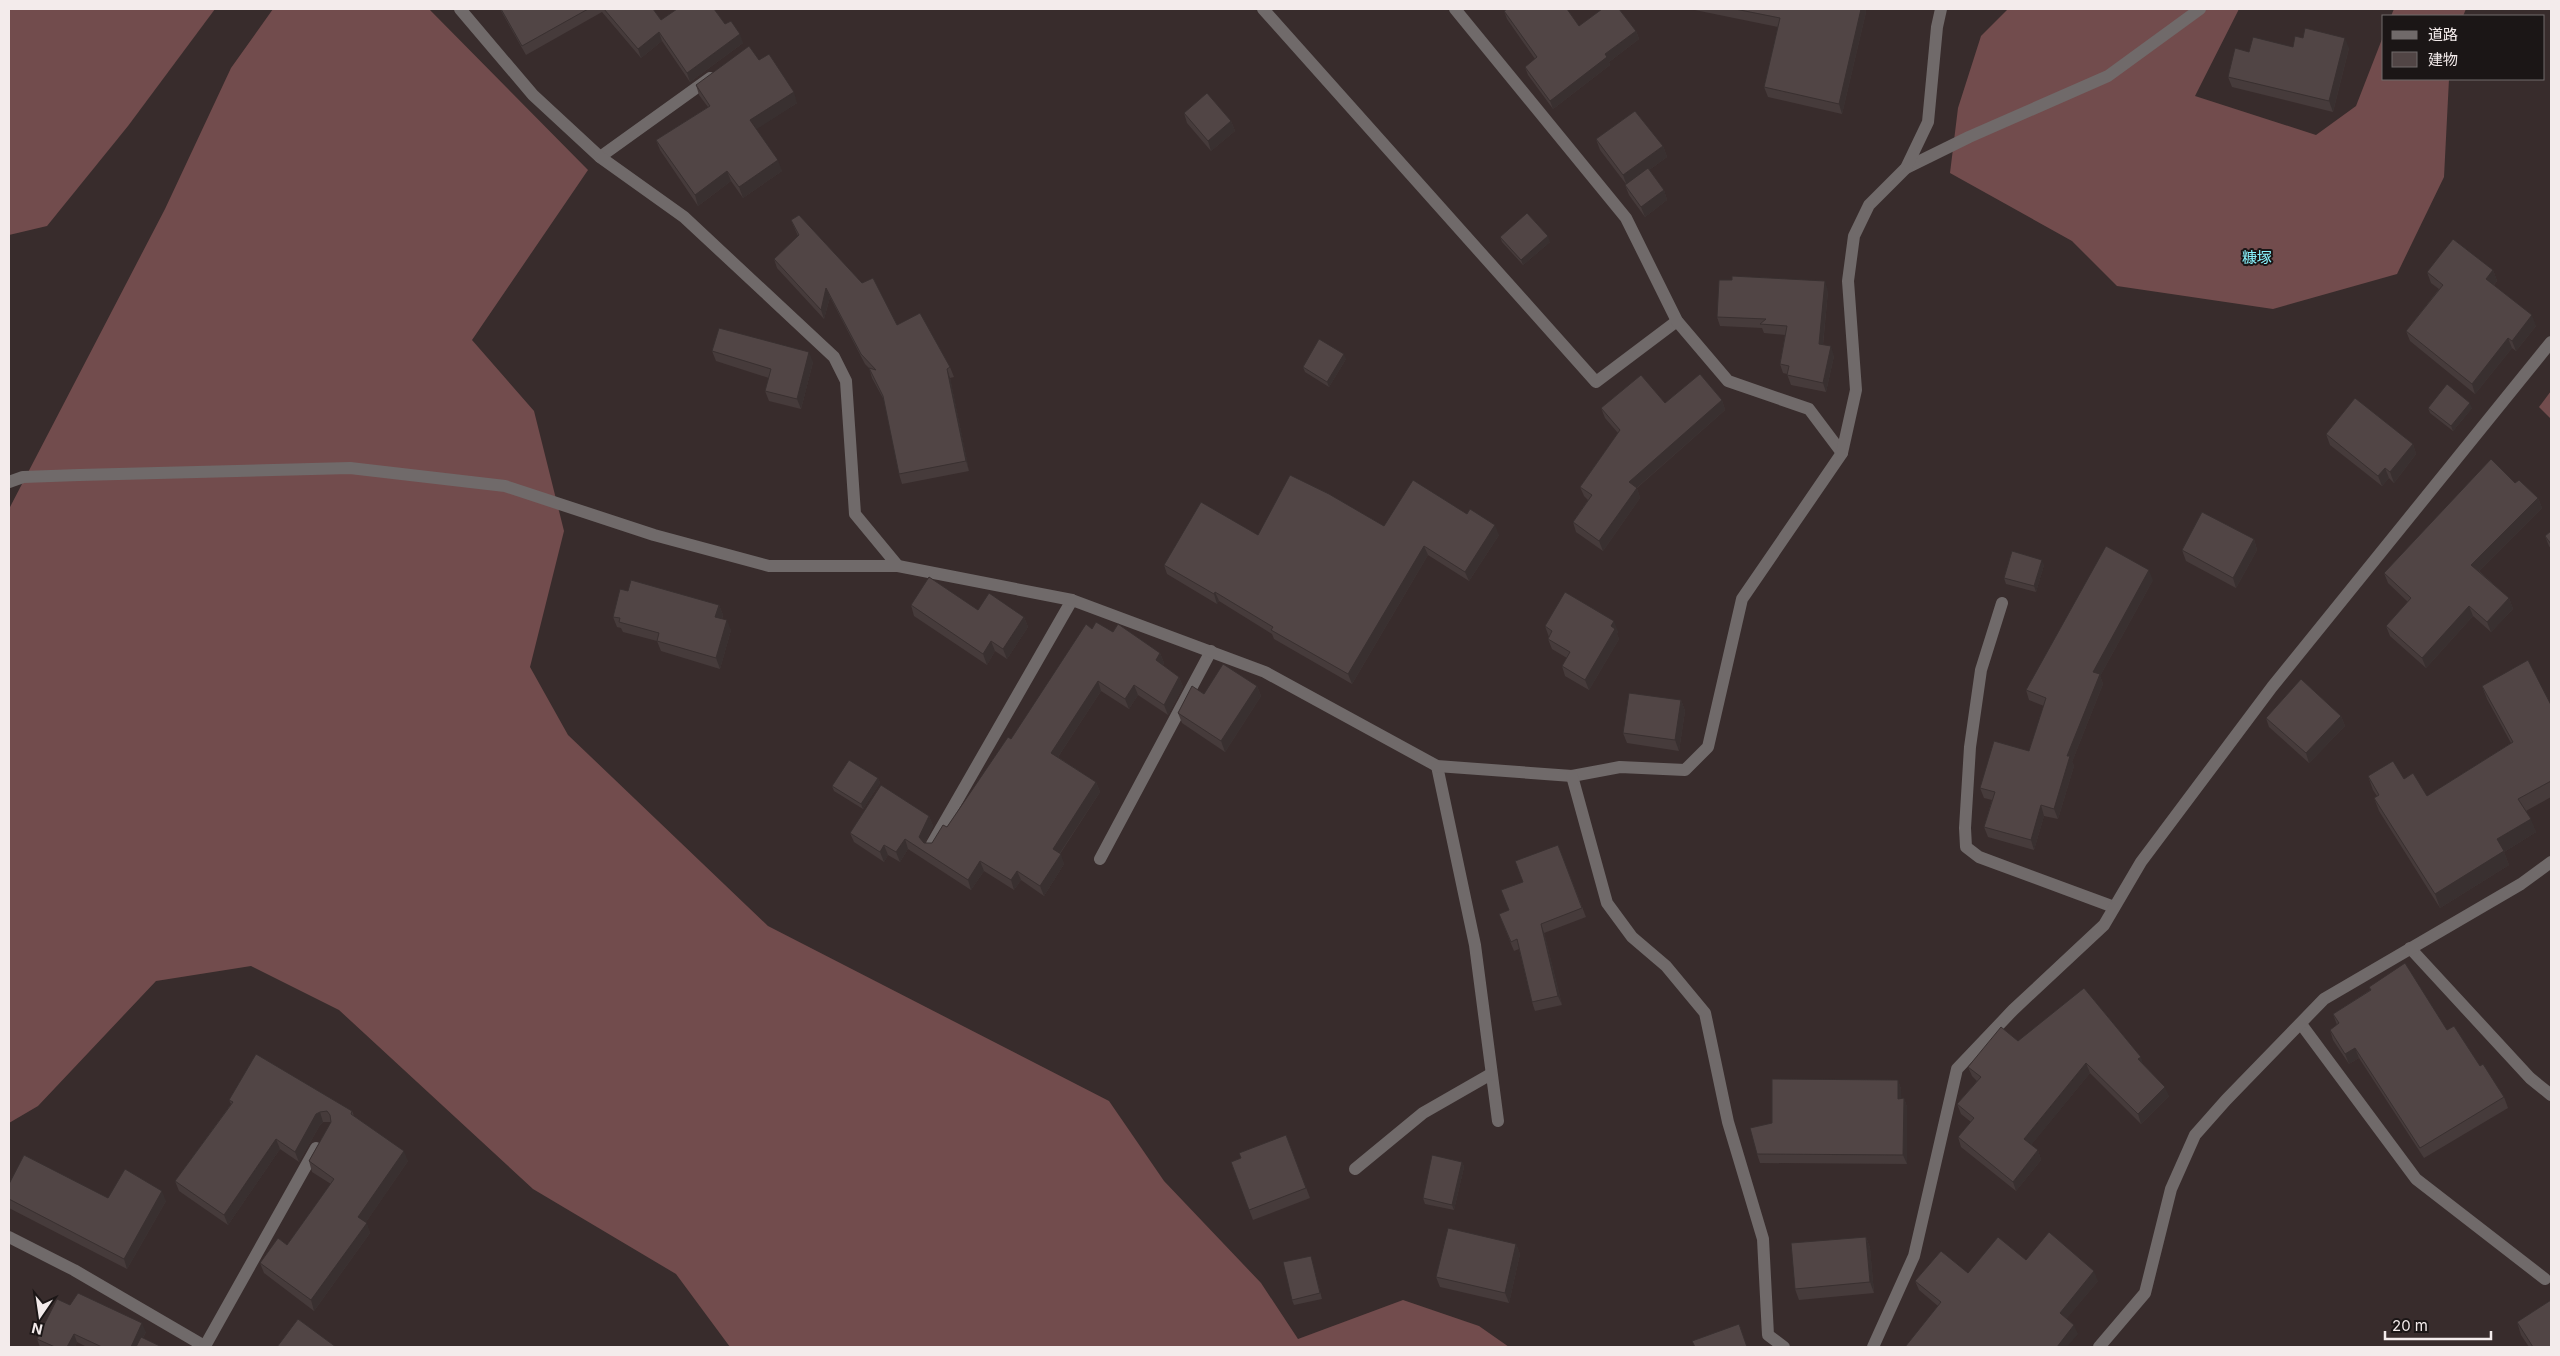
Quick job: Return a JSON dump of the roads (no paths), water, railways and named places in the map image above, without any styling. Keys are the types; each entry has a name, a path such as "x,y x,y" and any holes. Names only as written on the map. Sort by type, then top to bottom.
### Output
{"street":[{"path":"460,9 533,95 600,157 684,217 834,357 846,382 856,514 898,566"},
{"path":"1263,9 1596,382 1677,322"},
{"path":"1455,9 1626,218 1677,322 1728,381 1809,409 1842,453"},
{"path":"1906,168 1928,122 1937,27 1941,9"},
{"path":"9,482 23,477 79,474 350,468 505,486 654,535 769,566 898,566 1072,600 1265,672 1437,766 1572,776 1620,767 1686,770 1708,747 1742,599 1842,453 1856,390 1848,281 1854,236 1869,205 1906,168 1969,137 2108,76 2200,9"},
{"path":"600,157 717,73"},
{"path":"1873,1347 1914,1256 1957,1069 2013,1010 2104,925 2141,862 2272,687 2551,342"},
{"path":"931,846 1072,600"},
{"path":"2002,603 1981,670 1970,748 1965,828 1966,847 1979,857 2114,907"},
{"path":"1100,859 1211,651"},
{"path":"1437,766 1475,944 1498,1121"},
{"path":"1572,776 1607,903 1632,937 1666,966 1705,1013 1728,1122 1763,1239 1768,1335 1784,1347"},
{"path":"2099,1347 2145,1293 2171,1189 2195,1134 2324,999 2521,884 2551,862"},
{"path":"2410,948 2530,1078 2551,1095"},
{"path":"2301,1024 2416,1179 2545,1279"},
{"path":"1355,1169 1423,1113 1491,1074"},
{"path":"9,1237 74,1270 206,1347 322,1137"}],"district":[{"name":"糠塚","path":"2257,258"}]}
